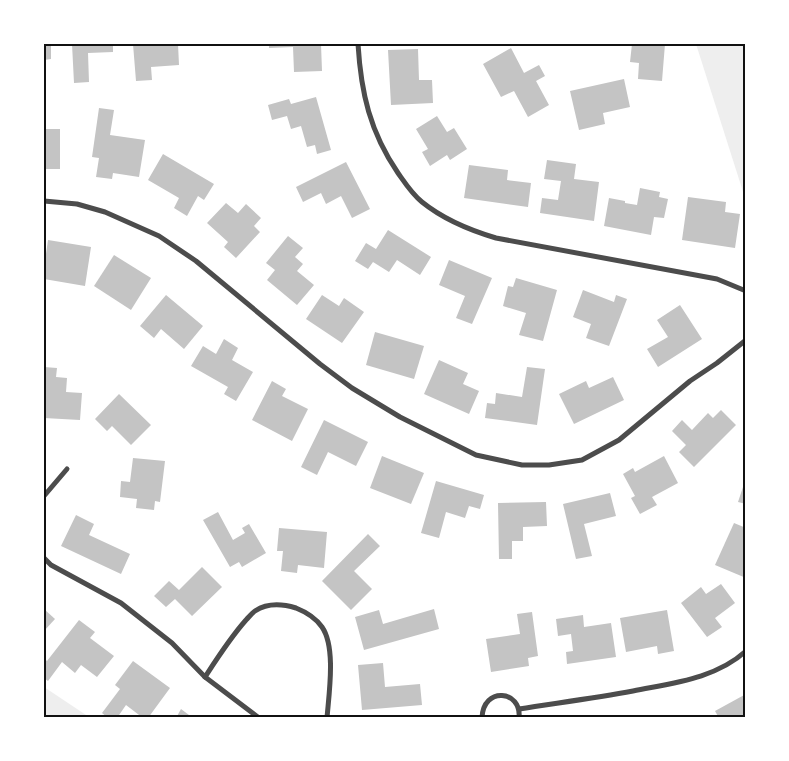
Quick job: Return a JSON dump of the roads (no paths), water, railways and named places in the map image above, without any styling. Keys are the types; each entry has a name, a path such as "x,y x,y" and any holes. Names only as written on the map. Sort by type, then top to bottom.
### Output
{"street":[{"path":"358,44 364,100 376,134 407,186 421,201 446,219 496,238 717,279 746,291"},
{"path":"44,201 77,204 105,212 159,236 196,261 352,388 400,417 476,455 522,465 549,465 582,460 619,440 690,381 746,340"},
{"path":"44,496 67,469"},
{"path":"44,558 51,565 121,603 172,644 205,677 259,717"},
{"path":"205,677 232,636 254,611 269,605 291,607 305,612 316,620 327,637 330,680 327,717"},
{"path":"519,709 585,700 690,680 716,671 746,651"},
{"path":"481,717 485,703 496,696 511,698 519,709 519,717"}]}
